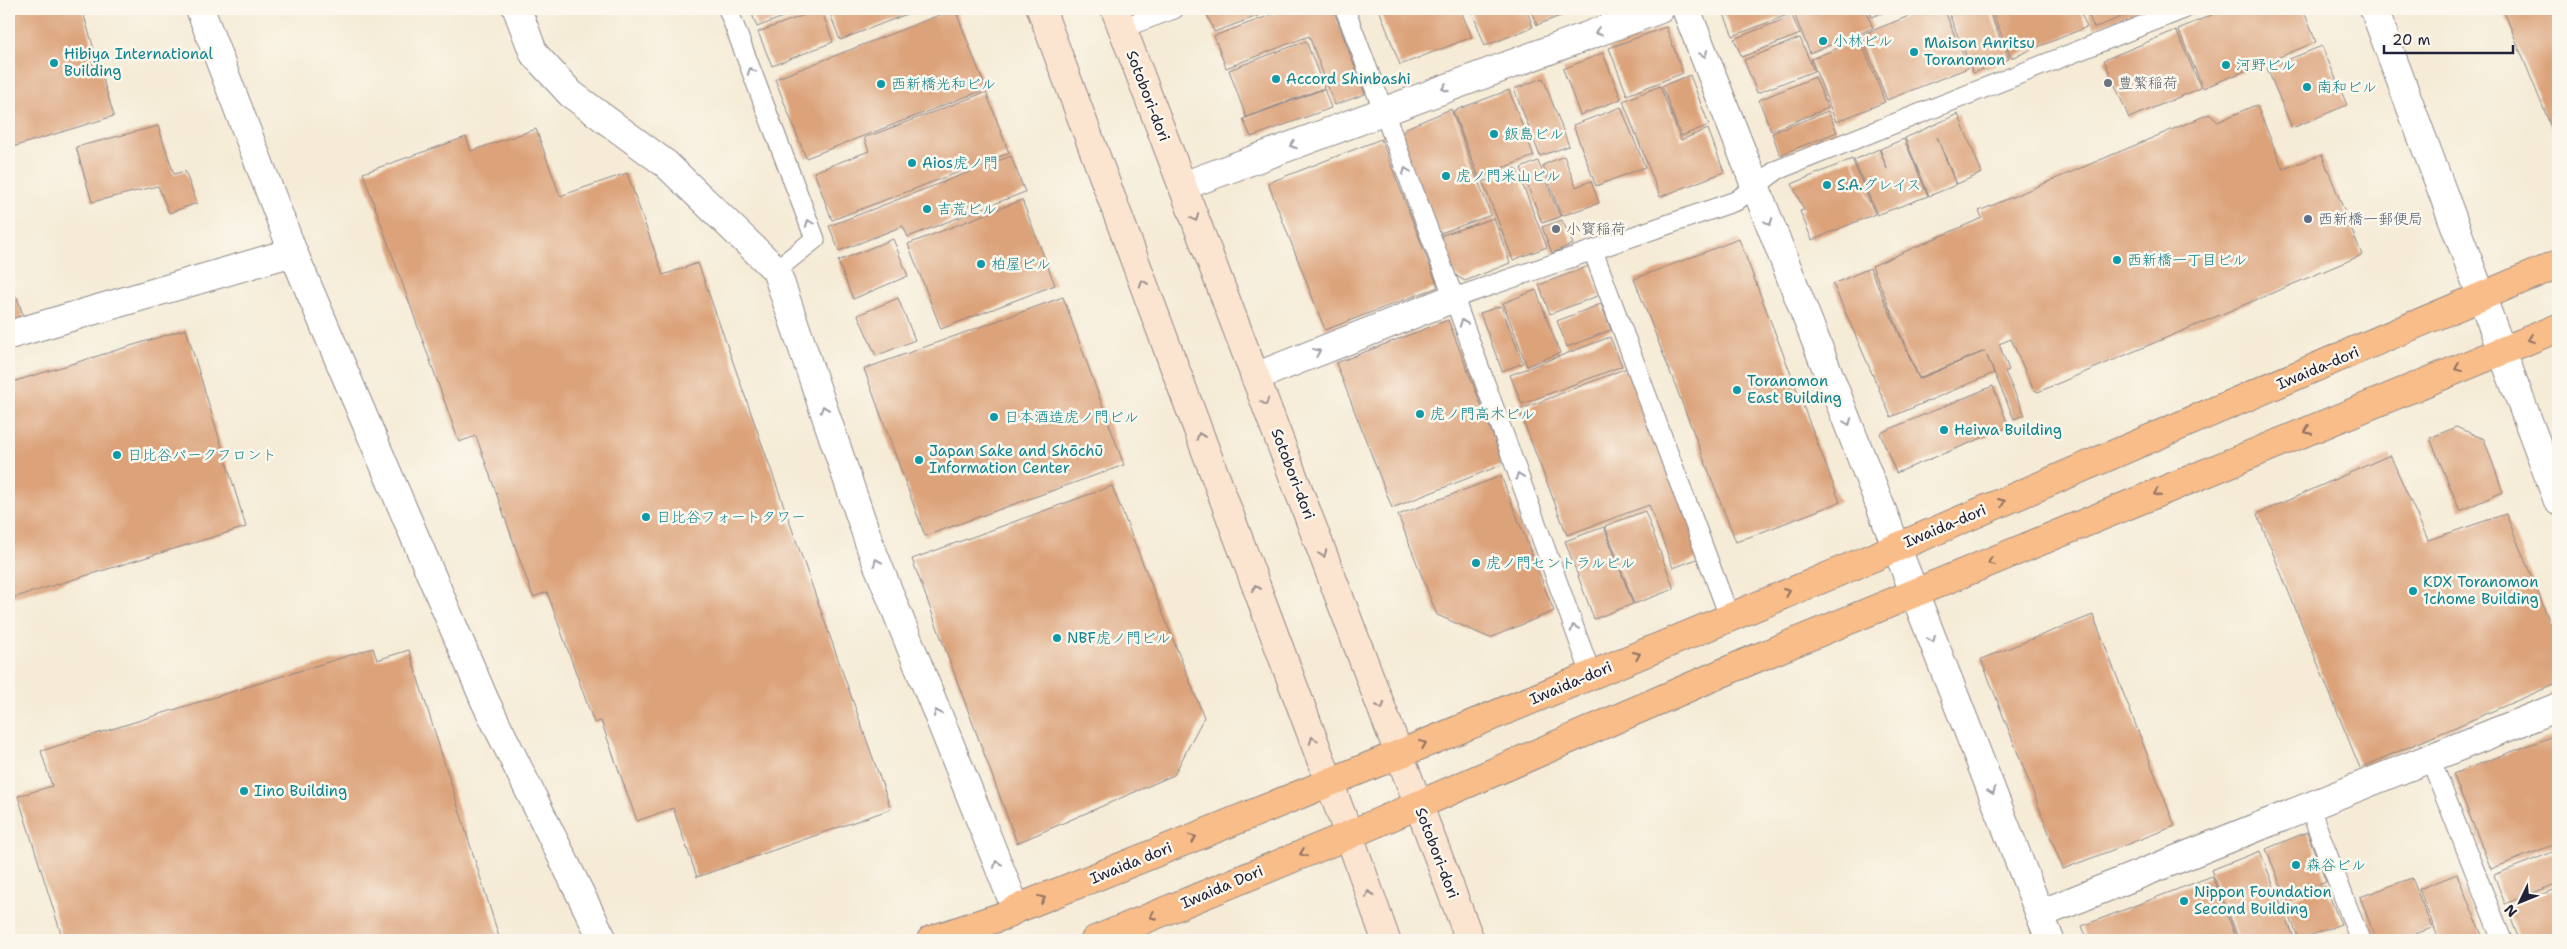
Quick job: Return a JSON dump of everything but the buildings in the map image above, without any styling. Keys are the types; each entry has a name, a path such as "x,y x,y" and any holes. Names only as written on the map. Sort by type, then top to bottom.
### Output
{"main road":[{"path":"1040,9 1386,940"},
{"name":"Sotobori-dori","path":"1119,19 1470,940"},
{"name":"Iwaida-dori","path":"1328,781 1398,754 1730,616 2558,264"},
{"path":"1348,835 1752,660 2558,328"},
{"name":"Iwaida dori","path":"931,940 1006,915 1016,909 1328,781"},
{"name":"Iwaida Dori","path":"1095,940 1348,835"}],"street":[{"path":"200,9 293,252 485,701 603,940"},
{"path":"517,9 534,54 571,94 666,164 776,270 871,548 1016,909"},
{"path":"1183,186 1660,9"},
{"path":"1686,9 2050,940"},
{"path":"2374,9 2558,501"},
{"path":"9,335 293,252"},
{"path":"1255,377 1454,298"},
{"path":"2040,914 2558,707"}],"lane":[{"path":"728,9 815,239 776,270"},
{"path":"1119,19 1174,9"},
{"path":"1345,9 1454,298 1591,674"},
{"path":"1454,298 1736,201 1777,170 2184,9"},
{"path":"1593,251 1730,616"},
{"path":"2430,758 2502,940"},
{"path":"2309,806 2360,940"}],"path":[{"path":"2558,368 2558,386"}],"place":[{"name":"小林ビル","path":"1823,41"},
{"name":"Maison Anritsu Toranomon","path":"1914,52"},
{"name":"Hibiya International Building","path":"54,63"},
{"name":"河野ビル","path":"2226,65"},
{"name":"Accord Shinbashi","path":"1276,79"},
{"name":"豊繁稲荷","path":"2108,83"},
{"name":"西新橋光和ビル","path":"881,84"},
{"name":"南和ビル","path":"2307,87"},
{"name":"飯島ビル","path":"1494,134"},
{"name":"Aios虎ノ門","path":"912,163"},
{"name":"虎ノ門米山ビル","path":"1446,176"},
{"name":"S.A.グレイス","path":"1827,185"},
{"name":"吉荒ビル","path":"927,209"},
{"name":"西新橋一郵便局","path":"2308,219"},
{"name":"小寳稲荷","path":"1556,229"},
{"name":"西新橋一丁目ビル","path":"2117,260"},
{"name":"柏屋ビル","path":"981,264"},
{"name":"Toranomon East Building","path":"1737,390"},
{"name":"虎ノ門高木ビル","path":"1420,414"},
{"name":"日本酒造虎ノ門ビル","path":"994,417"},
{"name":"Heiwa Building","path":"1944,430"},
{"name":"日比谷パークフロント","path":"117,455"},
{"name":"Japan Sake and Shōchū Information Center","path":"919,460"},
{"name":"日比谷フォートタワー","path":"646,517"},
{"name":"虎ノ門セントラルビル","path":"1476,563"},
{"name":"KDX Toranomon 1chome Building","path":"2413,591"},
{"name":"NBF虎ノ門ビル","path":"1057,638"},
{"name":"Iino Building","path":"244,791"},
{"name":"森谷ビル","path":"2296,865"},
{"name":"Nippon Foundation Second Building","path":"2184,901"}]}
